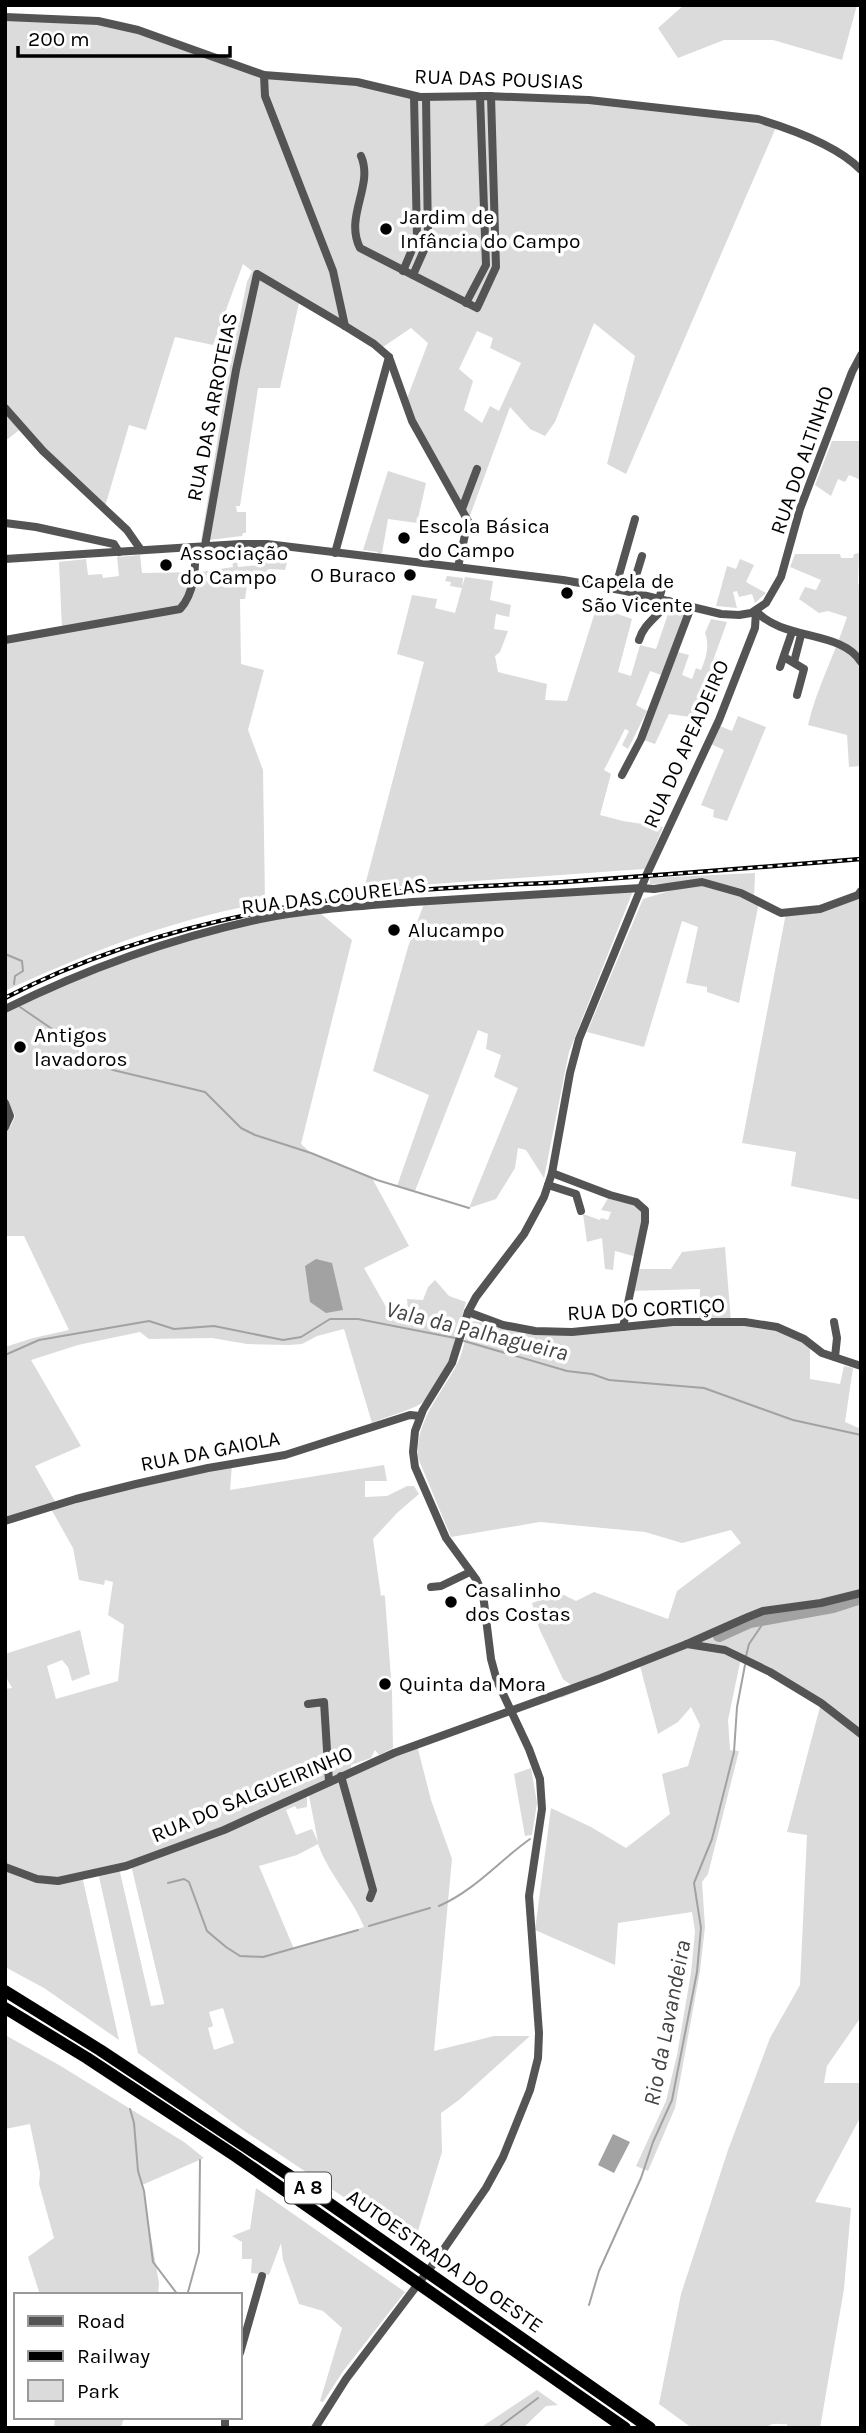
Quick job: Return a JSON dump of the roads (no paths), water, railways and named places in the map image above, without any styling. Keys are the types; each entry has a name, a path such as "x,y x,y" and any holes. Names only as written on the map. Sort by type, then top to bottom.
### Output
{"highway":[{"name":"AUTOESTRADA DO OESTE","path":"5,1991 288,2174 650,2428"},
{"name":"AUTOESTRADA DO OESTE","path":"5,2008 128,2084 237,2157 625,2428"}],"street":[{"name":"RUA DAS POUSIAS","path":"5,17 99,21 138,30 264,75 358,82 414,96 589,100 758,119 784,127 850,159 861,170"},
{"path":"264,75 265,96 333,271 345,326 389,357 412,421 468,521 457,567"},
{"path":"403,271 417,238 414,96"},
{"path":"466,303 486,265 480,96"},
{"path":"361,156 366,167 354,228 355,239 360,248 477,308 496,268 491,96"},
{"path":"413,275 428,241 426,97"},
{"name":"RUA DAS ARROTEIAS","path":"205,546 219,458 257,274 345,326"},
{"name":"RUA DO ALTINHO","path":"756,611 772,596 786,565 800,509 852,372 861,355"},
{"path":"335,553 389,357"},
{"path":"5,408 43,451 127,530 141,550"},
{"path":"462,509 477,469"},
{"path":"615,589 635,519"},
{"path":"5,523 114,544 119,552"},
{"path":"5,559 258,544 527,575 631,592 732,615 756,611 769,622 797,634 858,653 861,662"},
{"path":"5,640 180,609 186,603 196,563 194,547"},
{"path":"631,592 642,556"},
{"path":"659,599 663,584"},
{"path":"639,640 648,623 660,614 669,601"},
{"path":"622,775 640,739 691,607"},
{"name":"RUA DO APEADEIRO","path":"420,1416 449,1371 468,1312 486,1280 524,1234 548,1185 579,1039 641,888 719,720 755,628 756,611"},
{"path":"780,667 797,634"},
{"path":"794,662 797,634"},
{"path":"784,657 804,669 797,695"},
{"name":"RUA DAS COURELAS","path":"5,1009 51,986 92,971 187,938 262,919 374,905 654,889 702,882 741,893 781,913 820,909 858,895 861,891"},
{"path":"5,1103 10,1116 5,1127"},
{"path":"552,1173 636,1202 645,1210 645,1222 623,1327"},
{"path":"548,1185 576,1194 581,1211"},
{"name":"RUA DO CORTIÇO","path":"468,1312 503,1325 535,1331 572,1332 673,1322 777,1327 804,1339 822,1353 861,1366"},
{"path":"834,1322 837,1338 835,1357"},
{"name":"RUA DA GAIOLA","path":"5,1521 136,1484 285,1455 410,1415 420,1416"},
{"path":"315,2428 346,2379 480,2199 498,2167 530,2090 538,2058 529,1896 542,1798 533,1759 510,1712 494,1670 483,1594 441,1529 415,1467 413,1446 420,1416"},
{"path":"431,1587 440,1586 470,1572"},
{"name":"RUA DO SALGUEIRINHO","path":"5,1867 37,1879 58,1881 126,1866 223,1830 394,1753 687,1644 763,1611 821,1603 861,1593"},
{"path":"687,1644 725,1650 770,1672 821,1703 861,1734"},
{"path":"308,1704 324,1702 329,1782"},
{"path":"341,1776 373,1890 370,1898"},
{"path":"242,2346 262,2276"}],"waterway":[{"path":"5,954 22,961 23,971 15,976 14,984"},
{"path":"20,1007 58,1033 89,1059 113,1070 205,1092 241,1128 255,1135 311,1153 377,1180 469,1208"},
{"name":"Vala da Palhagueira","path":"5,1355 39,1340 149,1321 174,1329 214,1326 283,1340 301,1337 330,1319 358,1319 455,1338"},
{"name":"Vala da Palhagueira","path":"464,1341 567,1371 592,1374 609,1380 704,1388 793,1420 861,1435"},
{"path":"719,1636 750,1622 833,1607 861,1598"},
{"name":"Rio da Lavandeira","path":"746,1656 749,1644 766,1619"},
{"name":"Rio da Lavandeira","path":"589,2305 599,2271 641,2178 653,2142 672,2100 697,1972 701,1928 694,1883 712,1839 734,1752 737,1707 745,1665"},
{"path":"439,1906 475,1884 530,1839"},
{"path":"168,1883 184,1879 189,1882 207,1931 240,1956 263,1957 358,1930"},
{"path":"369,1926 430,1908"},
{"path":"130,2109 153,2262 176,2293"},
{"path":"188,2292 199,2252 200,2160"},
{"name":"Rio da Lavandeira","path":"498,2428 538,2398"}],"railway":[{"path":"5,998 84,962 126,947 210,923 295,906 366,895 423,890 861,859"}],"place":[{"name":"Jardim de Infância do Campo","path":"386,229"},
{"name":"Escola Básica do Campo","path":"404,538"},
{"name":"Associação do Campo","path":"166,565"},
{"name":"O Buraco","path":"410,575"},
{"name":"Capela de São Vicente","path":"567,593"},
{"name":"Alucampo","path":"394,930"},
{"name":"Antigos lavadoros","path":"20,1047"},
{"name":"Casalinho dos Costas","path":"451,1602"},
{"name":"Quinta da Mora","path":"385,1684"}]}
